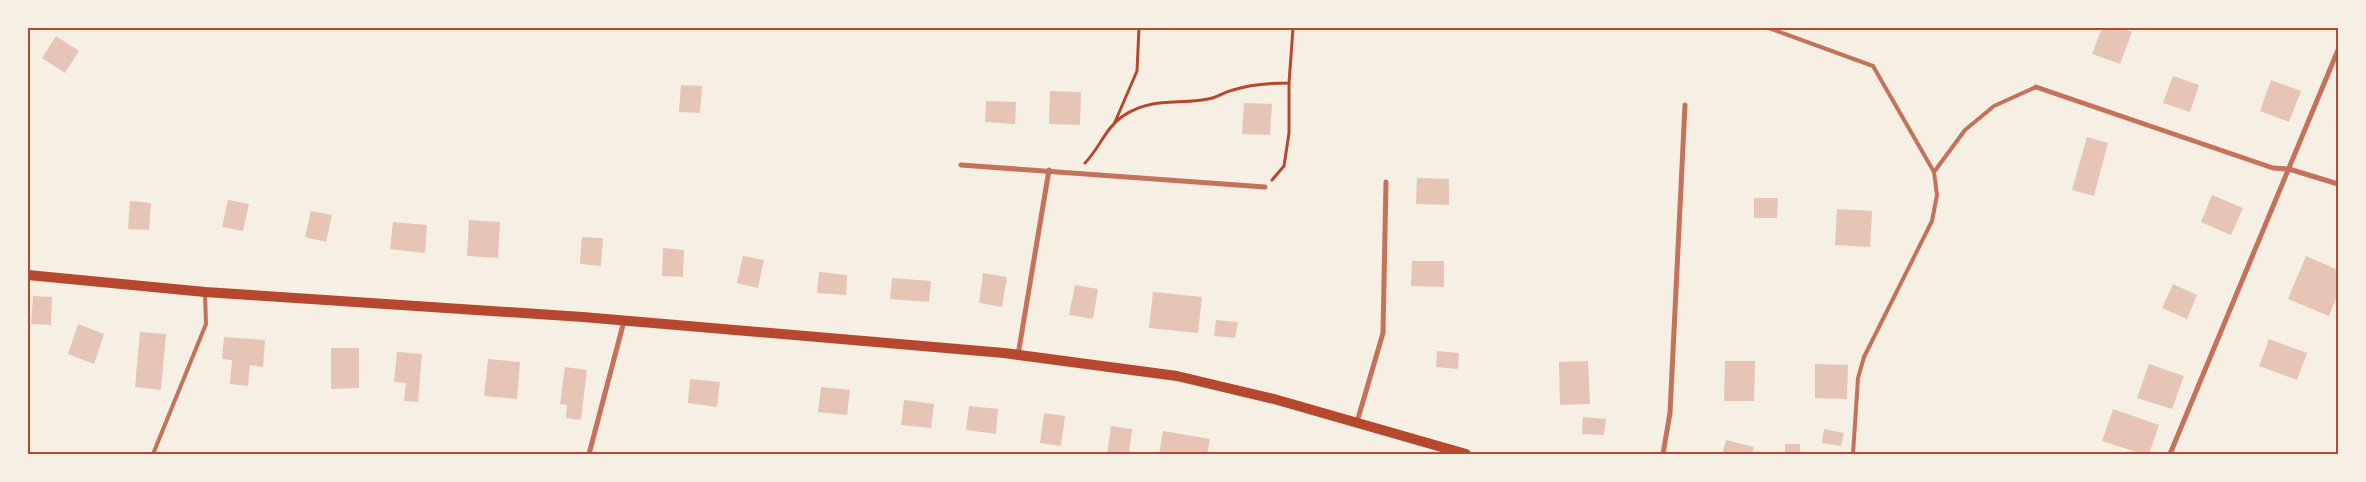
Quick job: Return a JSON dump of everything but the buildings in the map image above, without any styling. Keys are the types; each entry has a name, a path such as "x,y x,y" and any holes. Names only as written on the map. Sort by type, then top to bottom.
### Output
{"main road":[{"path":"28,275 205,292 624,321 1018,355 1177,376 1274,399 1466,454"}],"street":[{"path":"2170,454 2338,50"},
{"path":"2036,87 2273,168 2289,169 2338,184"},
{"path":"1663,454 1670,413 1685,105"},
{"path":"961,165 1265,187"},
{"path":"1018,355 1049,170"},
{"path":"1357,422 1383,333 1386,182"},
{"path":"588,454 624,321"}],"lane":[{"path":"1769,28 1873,66 1934,172 1937,195 1932,221 1862,364 1858,387 1853,454"},
{"path":"1934,172 1965,130 1994,106 2036,87"},
{"path":"153,454 206,324 205,292"}],"path":[{"path":"1114,124 1137,71 1139,28"},
{"path":"1265,187 1284,166 1289,133 1289,83 1293,28"},
{"path":"1075,172 1096,152 1105,134 1121,116 1141,106 1170,101 1208,99 1240,88 1265,83 1289,83"}]}
